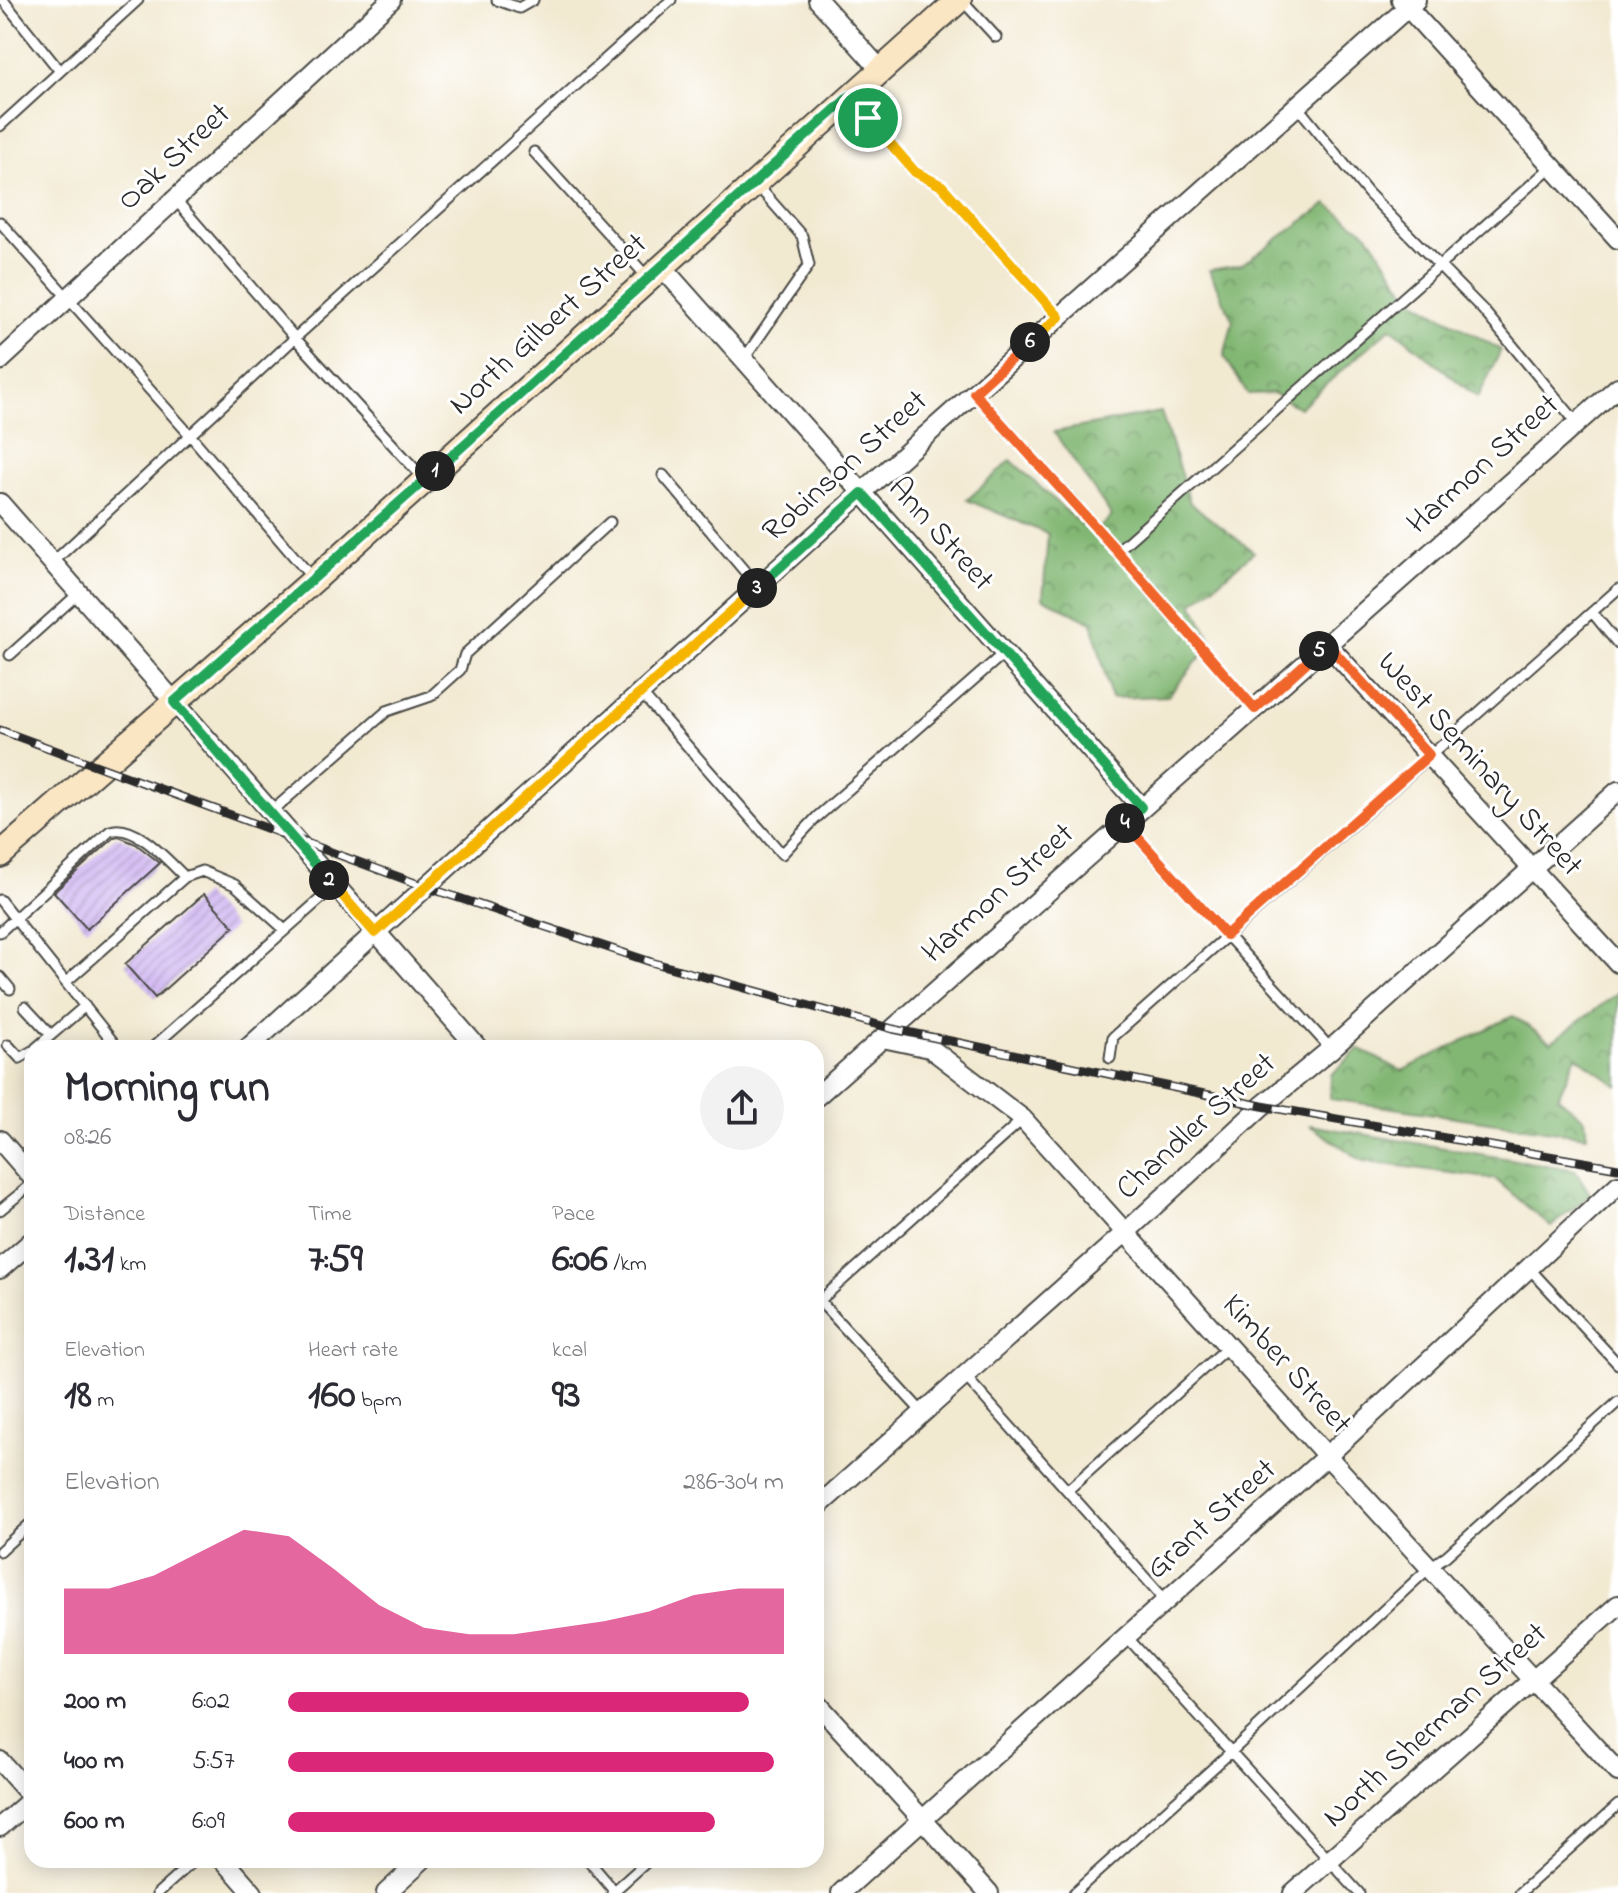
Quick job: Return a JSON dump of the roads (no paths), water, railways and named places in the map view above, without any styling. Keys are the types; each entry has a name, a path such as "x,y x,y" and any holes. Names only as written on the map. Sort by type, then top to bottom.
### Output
{"main road":[{"name":"North Gilbert Street","path":"0,855 314,580 960,0"}],"street":[{"name":"Oak Street","path":"0,361 391,0"},
{"path":"818,0 880,69"},
{"path":"1409,2 1551,167 1618,239"},
{"name":"Robinson Street","path":"257,1040 1409,2"},
{"name":"Ann Street","path":"656,273 744,359 1141,807"},
{"name":"Harmon Street","path":"824,1090 1618,387"},
{"path":"0,503 471,1040"},
{"name":"West Seminary Street","path":"1327,644 1618,963"},
{"name":"Chandler Street","path":"824,1501 1126,1232 1262,1106 1331,1049 1618,791"},
{"name":"Kimber Street","path":"883,1038 930,1048 1023,1119 1618,1772"},
{"path":"0,1140 24,1168"},
{"name":"Grant Street","path":"841,1893 1327,1456 1618,1185"},
{"path":"0,1269 24,1248"},
{"name":"North Sherman Street","path":"1293,1893 1618,1605"},
{"path":"824,1715 989,1893"},
{"path":"0,1761 24,1789"},
{"path":"0,1827 24,1805"},
{"path":"231,1868 253,1893"},
{"path":"386,1893 413,1868"}],"lane":[{"path":"3,0 59,70"},
{"path":"0,126 138,0"},
{"path":"497,0 519,8 533,0"},
{"path":"53,562 295,338 671,0"},
{"path":"960,0 996,37"},
{"path":"849,97 915,172 942,186 1059,317"},
{"path":"1297,106 1368,193 1483,310 1577,423"},
{"path":"534,152 656,273"},
{"path":"1117,551 1551,167"},
{"path":"744,359 809,265 802,236 755,183"},
{"path":"174,199 425,480"},
{"path":"0,222 314,580"},
{"path":"974,393 1255,709"},
{"path":"663,475 758,587"},
{"path":"271,813 387,711 431,696 460,670 465,654 610,522"},
{"path":"1110,1058 1113,1037 1618,589"},
{"path":"10,655 79,593"},
{"path":"1592,612 1618,644"},
{"path":"641,693 782,854 817,817 1004,653"},
{"path":"1124,823 1331,1049"},
{"path":"0,932 110,831 118,828 156,849 185,877"},
{"path":"66,982 185,877 202,871 235,885 285,930"},
{"path":"161,1040 335,886"},
{"path":"0,900 112,1040"},
{"path":"0,977 10,989"},
{"path":"45,1040 85,1006"},
{"path":"25,1007 51,1035"},
{"path":"8,1045 20,1058 24,1056"},
{"path":"824,1295 1023,1119"},
{"path":"0,1210 24,1190"},
{"path":"1528,1267 1618,1364"},
{"path":"824,1308 922,1412"},
{"path":"1068,1490 1229,1346"},
{"path":"964,1375 1166,1601"},
{"path":"1074,1893 1429,1568 1618,1402"},
{"path":"0,1551 24,1529"},
{"path":"1127,1637 1359,1893"},
{"path":"1520,1893 1618,1805"},
{"path":"158,1893 186,1868"},
{"path":"594,1868 614,1892 640,1868"}],"railway":[{"path":"0,730 426,887 651,962 893,1029 1262,1106 1618,1168"}]}
